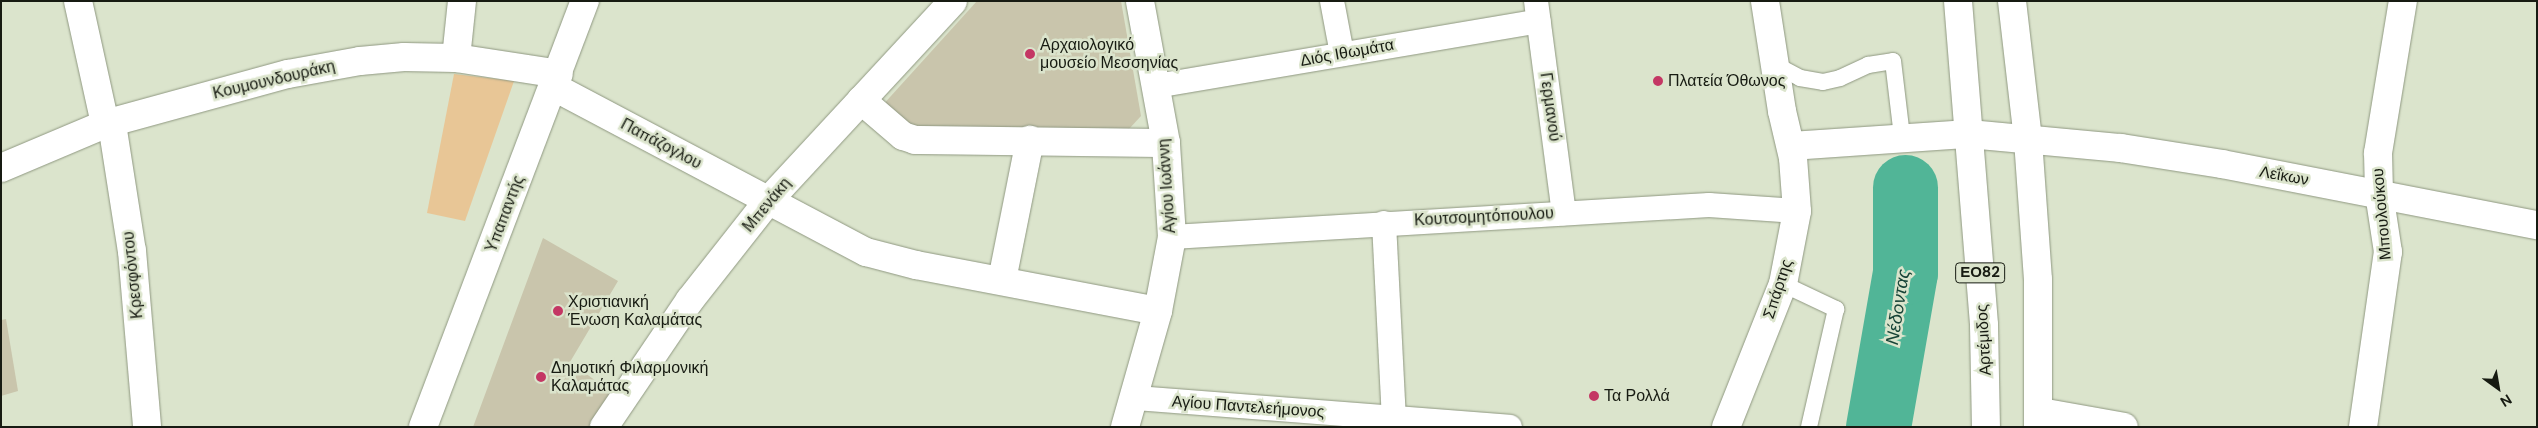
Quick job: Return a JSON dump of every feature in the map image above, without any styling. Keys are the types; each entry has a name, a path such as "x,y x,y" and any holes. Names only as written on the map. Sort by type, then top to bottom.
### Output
{"street":[{"name":"Κρεσφόντου","path":"78,1 108,124 132,251 147,427"},
{"path":"456,58 462,1"},
{"name":"Υπαπαντής","path":"423,427 557,80 585,1"},
{"name":"Μπενάκη","path":"604,427 690,300 768,201 953,1"},
{"name":"Αγίου Ιωάννη","path":"1124,427 1135,398 1158,311 1172,237 1166,144 1140,1"},
{"path":"1332,1 1342,54"},
{"name":"Σπάρτης","path":"1726,427 1783,284 1797,211 1791,146 1774,64 1765,1"},
{"name":"Αρτέμιδος","path":"1958,1 1984,325 1986,427"},
{"path":"2012,1 2028,140 2038,280 2039,419 2124,427"},
{"name":"Μπουλούκου","path":"2363,427 2388,252 2379,193 2378,153 2403,1"},
{"name":"Διός Ιθωμάτα","path":"1156,86 1342,54 1537,11"},
{"name":"Γερμανού","path":"1537,11 1564,213"},
{"name":"Κουμουνδουράκη","path":"1,168 108,124 288,74 377,59 456,58 557,80"},
{"name":"Παπάζογλου","path":"557,80 768,201 866,252 908,264 1002,280 1158,311"},
{"path":"862,100 902,136 915,140 1030,140 1166,144"},
{"path":"1791,146 1902,136 1969,134 2028,140"},
{"path":"1002,280 1030,140"},
{"name":"Λεΐκων","path":"2028,140 2130,150 2379,193 2537,225"},
{"name":"Κουτσομητόπουλου","path":"1172,237 1709,205 1797,211"},
{"path":"1384,223 1394,418"},
{"name":"Αγίου Παντελεήμονος","path":"1135,398 1510,427"}],"lane":[{"path":"1774,64 1800,78 1823,82 1840,78 1868,65 1893,61 1902,136"},
{"path":"1783,284 1836,308 1809,427"}],"shaded area":[{"path":"454,74 514,81 465,221 427,213"}],"building":[{"name":"Αρχαιολογικό μουσείο Μεσσηνίας","path":"977,1 1121,1 1141,116 1129,129 908,129 881,107"},
{"path":"543,238 618,281 570,362 611,392 589,427 473,427"},
{"path":"6,319 18,391 1,396 1,320"}],"waterway":[{"name":"Νέδoντας","path":"1878,427 1905,272 1905,187"}],"place":[{"name":"Αρχαιολογικό μουσείο Μεσσηνίας","path":"1030,54"},
{"name":"Πλατεία Όθωνος","path":"1658,81"},
{"name":"Χριστιανική Ένωση Καλαμάτας","path":"558,311"},
{"name":"Δημοτική Φιλαρμονική Καλαμάτας","path":"541,377"},
{"name":"Τα Ρολλά","path":"1594,396"}]}
